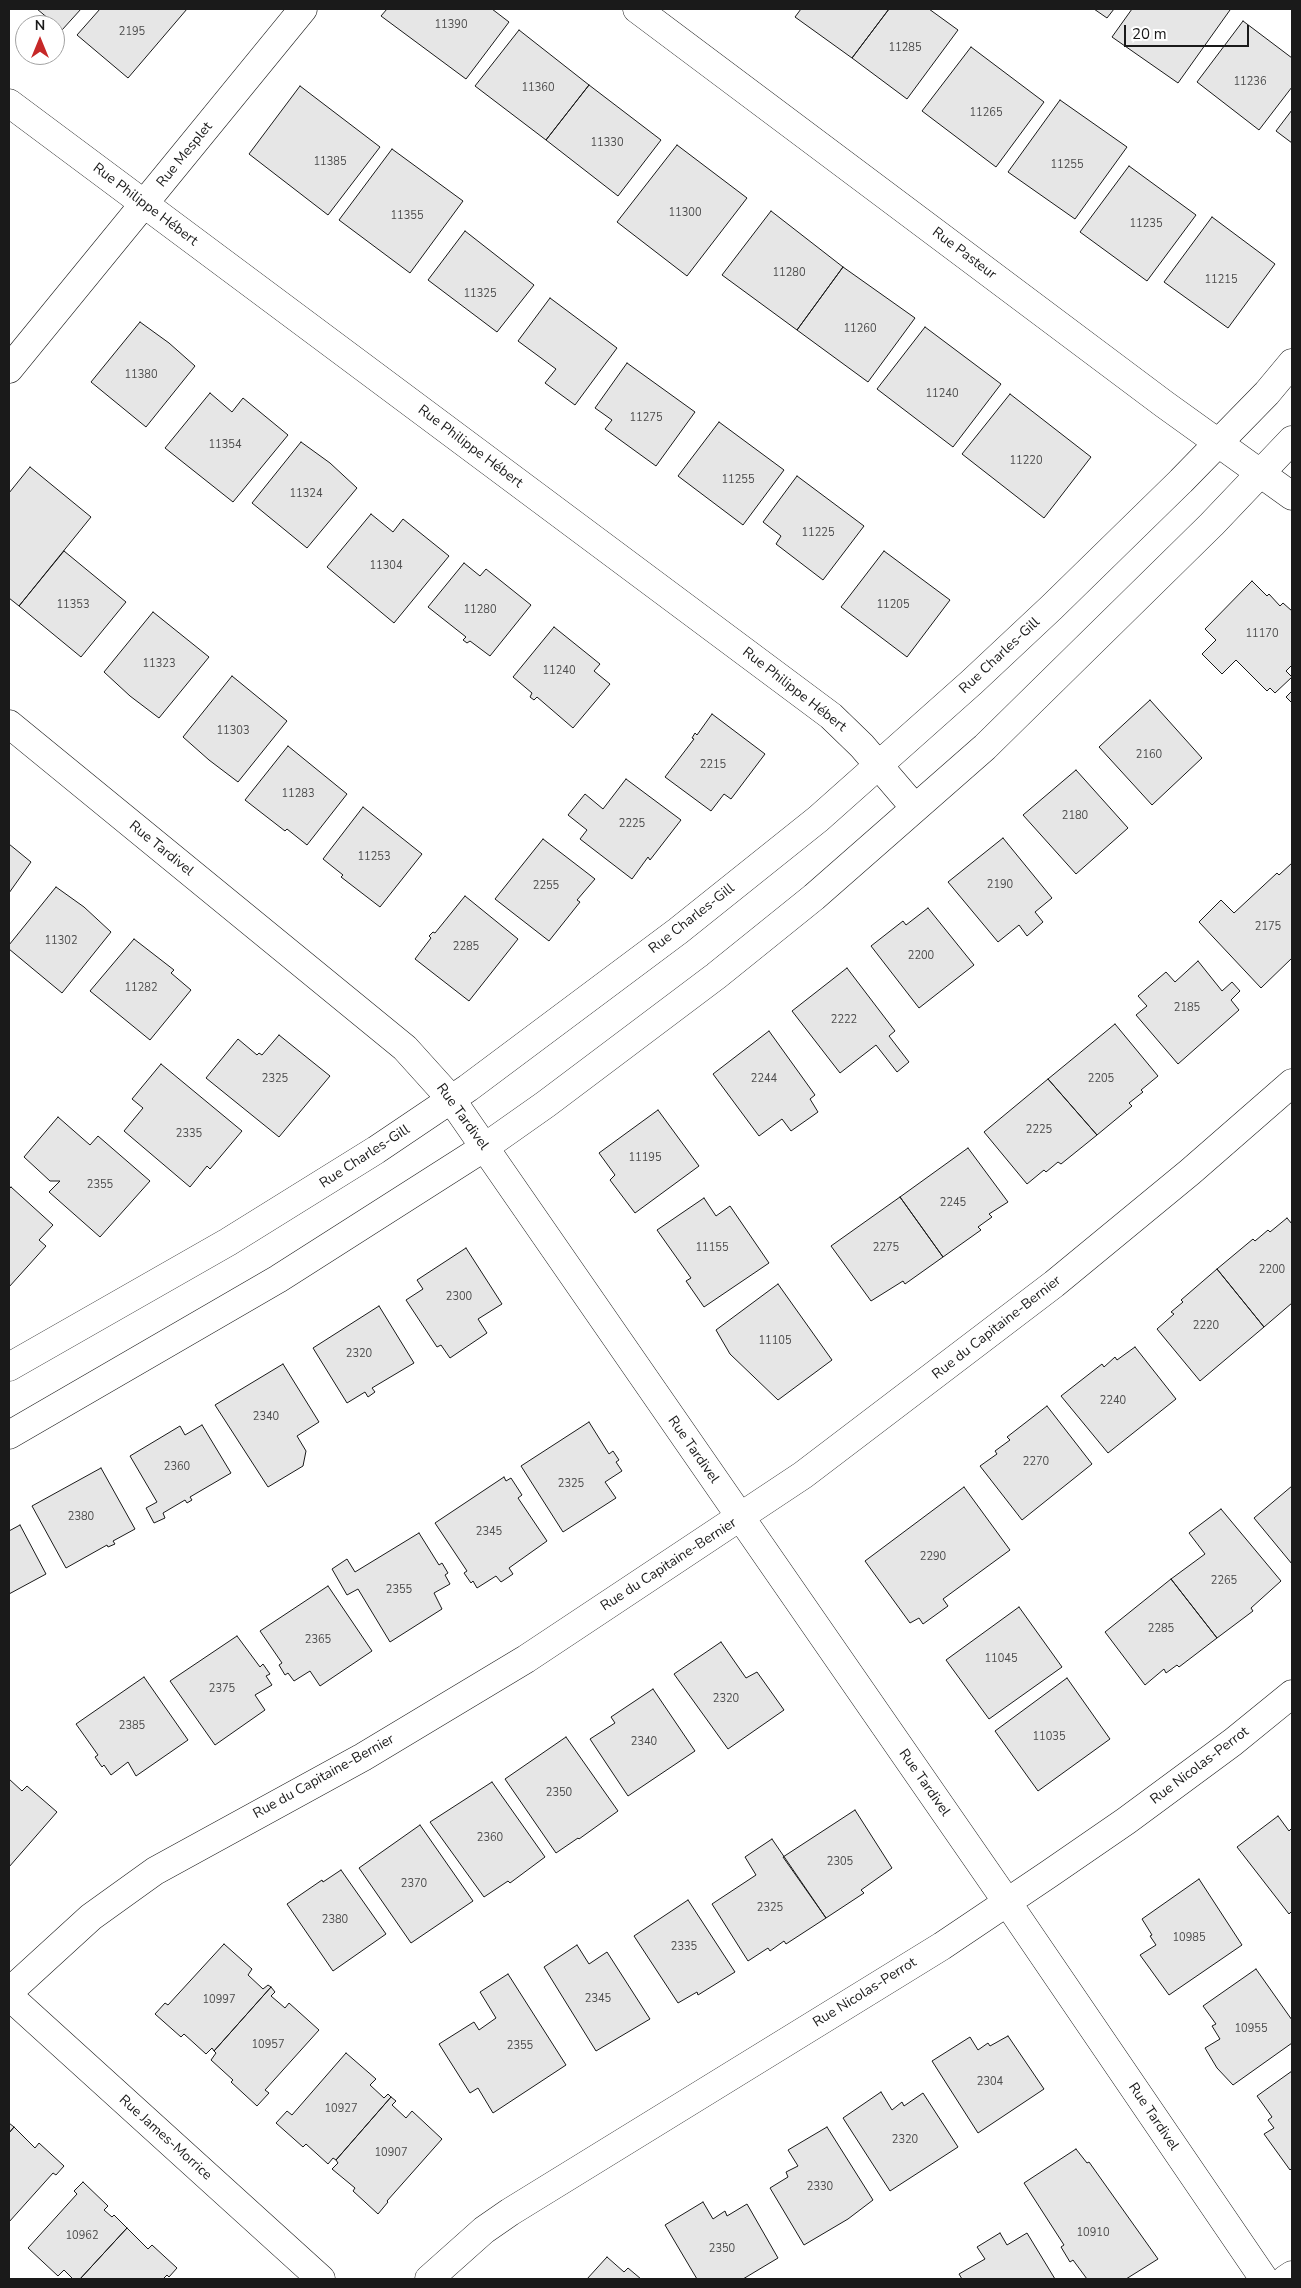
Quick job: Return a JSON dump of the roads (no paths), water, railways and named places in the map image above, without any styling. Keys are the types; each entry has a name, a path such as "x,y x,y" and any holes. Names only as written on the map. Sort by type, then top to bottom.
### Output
{"street":[{"name":"Rue Mesplet","path":"9,369 303,9"},
{"name":"Rue Pasteur","path":"637,9 1172,410 1292,496"},
{"name":"Rue Philippe Hébert","path":"9,103 831,716 846,729 879,765 915,808"},
{"name":"Rue Charles-Gill","path":"9,1367 228,1242 376,1150 451,1099 708,908 818,819 1052,607 1267,393 1292,363"},
{"path":"12,1427 278,1279 485,1147 546,1104 746,952 814,897 985,747 1212,524 1292,440"},
{"name":"Rue Tardivel","path":"9,724 405,1048 451,1099 1007,1902 1264,2279"},
{"name":"Rue du Capitaine-Bernier","path":"9,1992 91,1917 155,1871 362,1758 444,1709 526,1659 803,1476 1054,1284 1205,1159 1292,1083"},
{"name":"Rue Nicolas-Perrot","path":"429,2279 484,2230 510,2212 942,1946 1007,1902 1126,1821 1233,1742 1292,1694"},
{"name":"Rue James-Morrice","path":"9,1996 320,2279"},
{"path":"1286,2279 1292,2275"}]}
